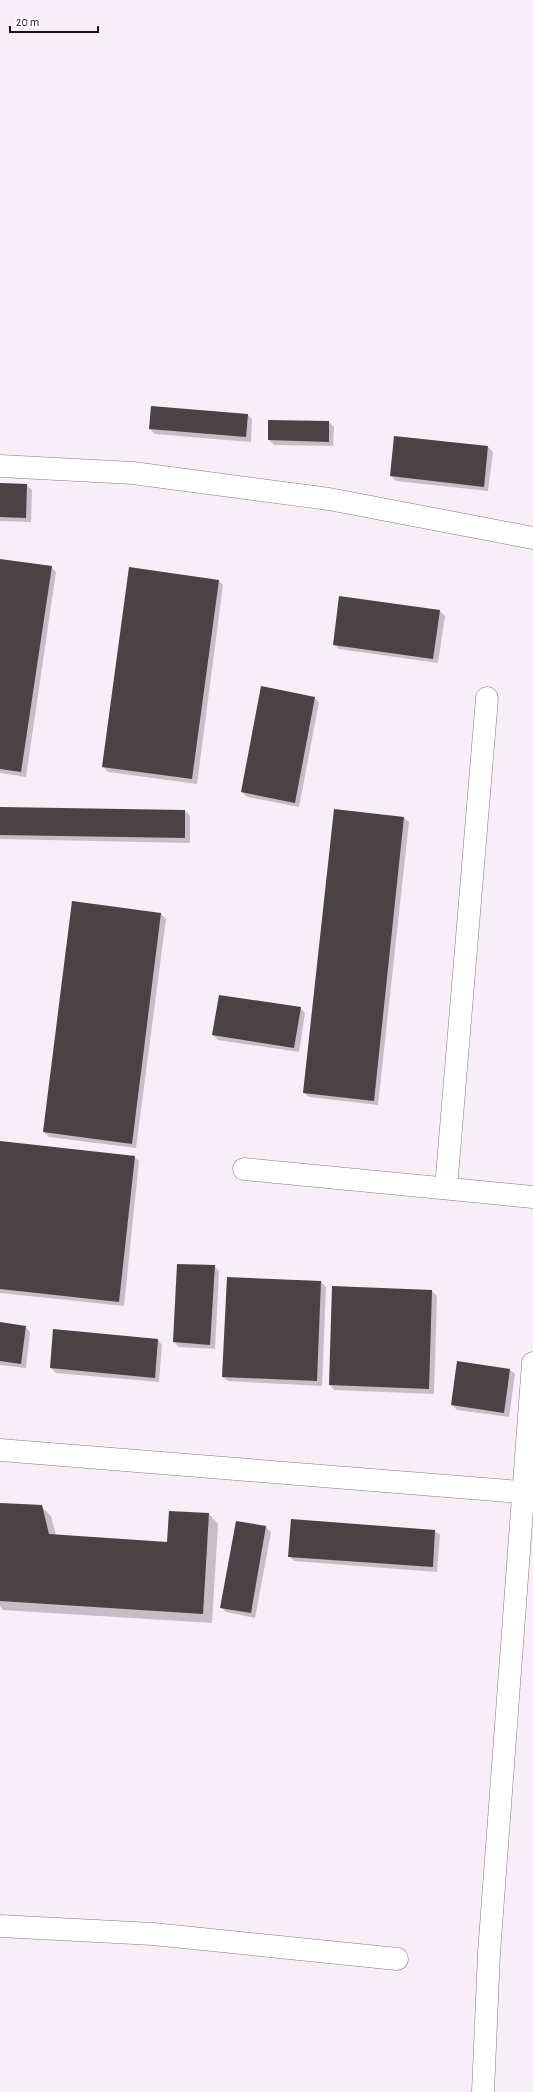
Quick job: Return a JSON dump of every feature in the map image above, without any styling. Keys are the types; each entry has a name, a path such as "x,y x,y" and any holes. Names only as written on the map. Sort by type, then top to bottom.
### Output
{"street":[{"path":"0,466 133,473 329,499 533,538"},
{"path":"446,1188 487,698"},
{"path":"244,1170 533,1197"},
{"path":"483,2092 489,1954 528,1493 533,1363"},
{"path":"0,1450 528,1493"},
{"path":"0,1926 153,1934 397,1959"}],"building":[{"path":"151,406 248,414 246,437 149,429"},
{"path":"268,420 329,421 329,442 268,440"},
{"path":"394,436 488,446 484,487 390,476"},
{"path":"0,483 27,484 26,518 0,517"},
{"path":"0,559 52,566 21,772 0,769"},
{"path":"129,567 219,580 192,779 102,767"},
{"path":"339,596 440,610 433,659 333,645"},
{"path":"261,686 315,697 295,803 241,792"},
{"path":"0,807 185,810 185,838 0,835"},
{"path":"334,809 404,817 374,1101 303,1093"},
{"path":"72,901 161,913 132,1144 43,1132"},
{"path":"219,995 301,1007 294,1048 212,1035"},
{"path":"0,1141 135,1156 119,1302 0,1289"},
{"path":"177,1264 215,1265 210,1345 173,1342"},
{"path":"227,1277 321,1281 317,1381 222,1377"},
{"path":"332,1286 432,1290 429,1389 329,1385"},
{"path":"0,1322 26,1326 21,1364 0,1361"},
{"path":"53,1329 158,1339 155,1378 50,1368"},
{"path":"457,1361 510,1369 504,1413 451,1405"},
{"path":"0,1503 42,1505 49,1534 167,1542 169,1511 209,1513 203,1614 0,1601"},
{"path":"291,1519 435,1530 433,1567 288,1557"},
{"path":"236,1521 266,1526 251,1613 220,1608"}]}
